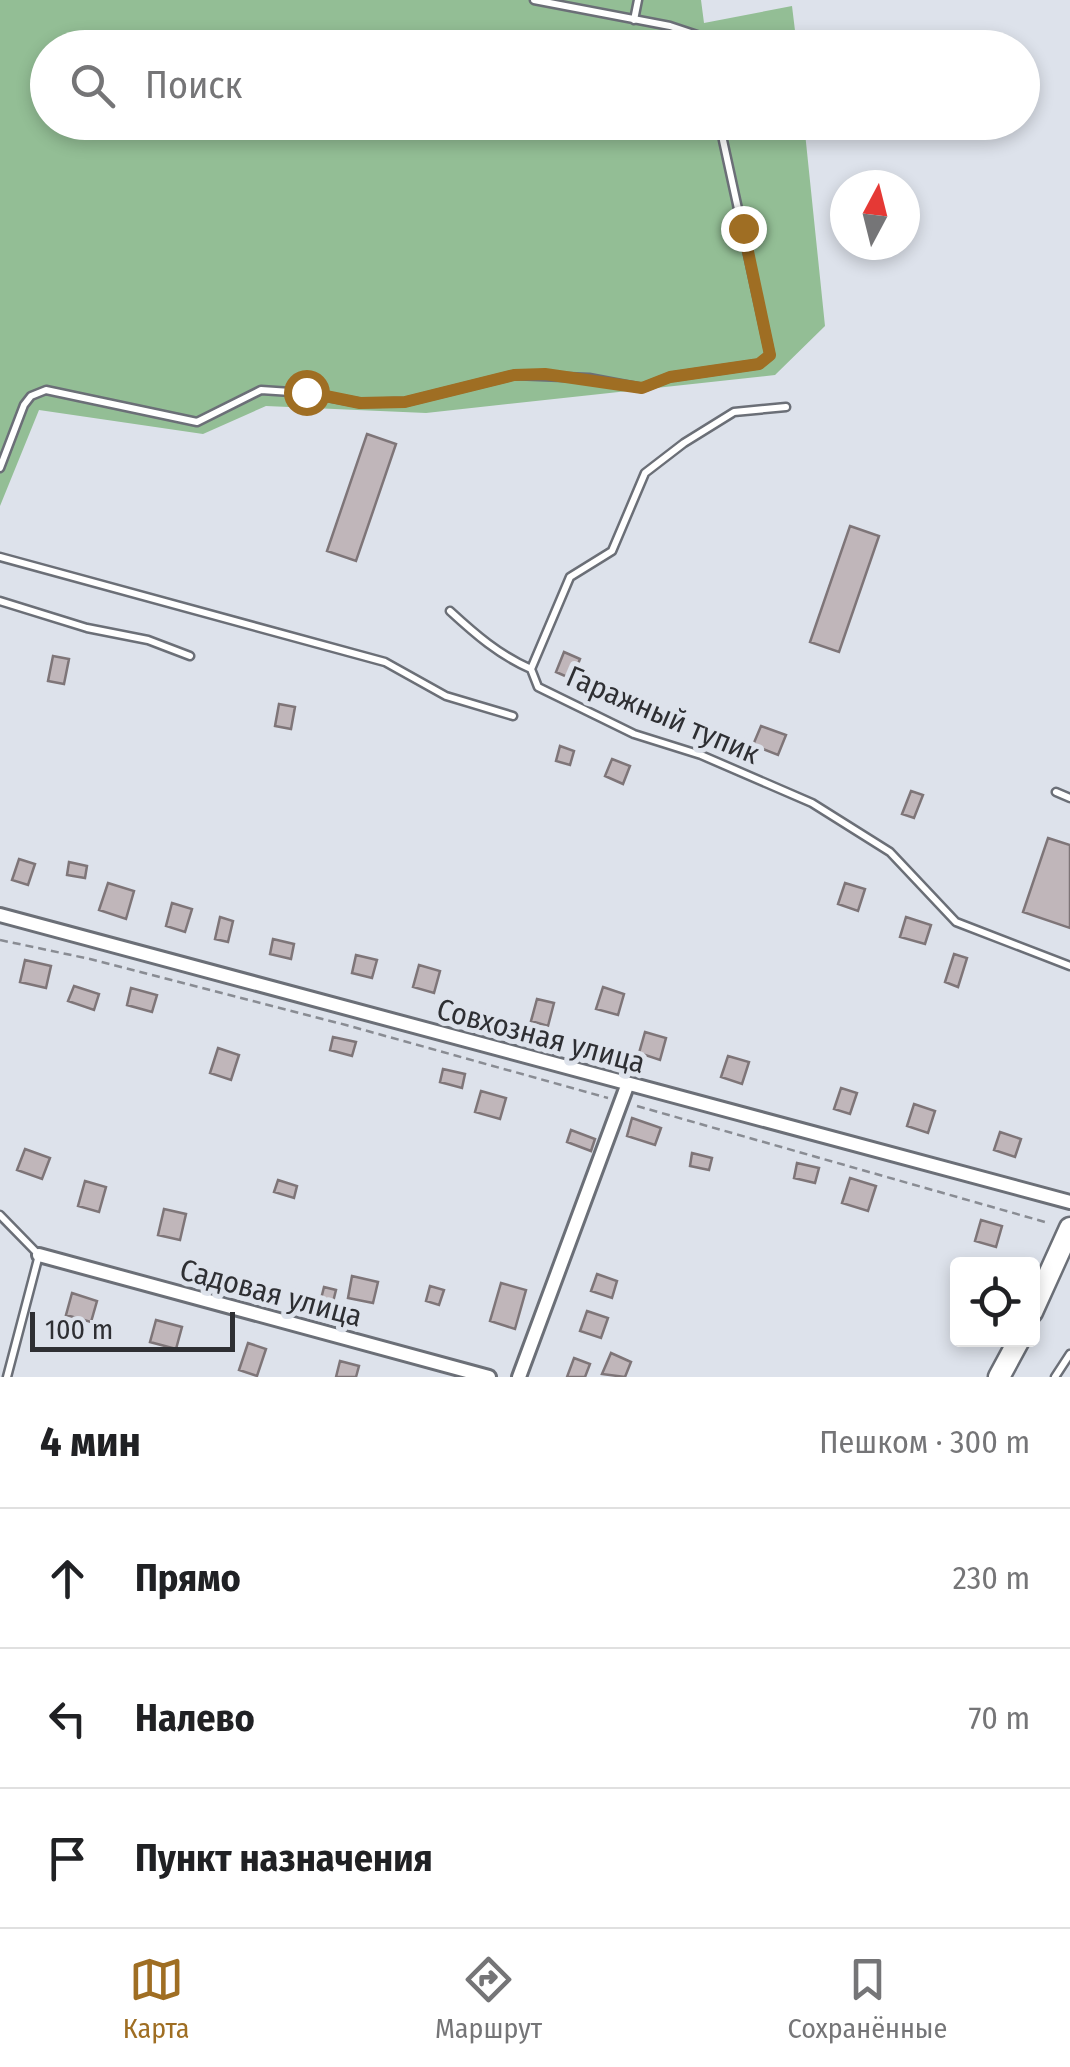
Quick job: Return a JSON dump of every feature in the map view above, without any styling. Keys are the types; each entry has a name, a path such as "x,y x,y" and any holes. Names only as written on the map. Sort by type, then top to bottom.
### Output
{"highway":[{"path":"1040,1294 1070,1228"},
{"path":"1007,1373 1016,1347"}],"street":[{"name":"Совхозная улица","path":"0,915 1070,1202"},
{"path":"520,1376 627,1086"},
{"name":"Садовая улица","path":"39,1255 489,1377"}],"lane":[{"path":"534,0 684,30"},
{"path":"634,20 638,0"},
{"path":"0,468 24,406 31,396 46,390 196,422 262,390 306,392 360,403 405,402 514,375 589,378 642,388 670,377 759,364 770,355 723,140"},
{"name":"Гаражный тупик","path":"786,407 734,412 684,442 646,473 612,551 570,577 531,669 538,687 634,734 701,755 812,803 890,852 956,922 1070,966"},
{"path":"0,558 385,662 446,696 513,716"},
{"path":"0,601 87,628 148,640 190,656"},
{"path":"450,610 476,636 531,669"},
{"path":"1056,792 1070,798"},
{"path":"0,1215 39,1255 7,1377"},
{"path":"1055,1377 1070,1354"}],"path":[{"path":"0,940 346,1024 612,1098"},
{"path":"637,1106 1045,1222"}],"green space":[{"path":"0,0 701,0 704,23 792,6 795,30 30,30 30,140 806,140 825,326 775,375 426,413 266,406 203,434 39,410 0,506"}],"building":[{"path":"367,434 396,444 356,561 327,551"},
{"path":"850,526 879,536 839,652 810,642"},
{"path":"564,652 580,659 572,679 556,672"},
{"path":"53,656 69,659 64,684 48,681"},
{"path":"279,704 295,707 291,729 275,726"},
{"path":"761,726 786,735 778,755 753,745"},
{"path":"560,746 574,751 570,765 556,761"},
{"path":"612,759 630,766 623,784 605,776"},
{"path":"911,791 923,795 914,818 902,814"},
{"path":"1048,838 1070,845 1070,928 1023,912"},
{"path":"19,859 35,864 28,885 12,880"},
{"path":"69,862 87,866 85,878 67,875"},
{"path":"108,883 134,891 126,919 99,910"},
{"path":"845,883 865,889 858,911 838,904"},
{"path":"172,903 192,909 185,932 166,926"},
{"path":"220,917 233,921 228,942 215,939"},
{"path":"906,917 931,925 925,944 900,937"},
{"path":"273,939 294,944 291,959 270,954"},
{"path":"954,954 967,958 958,987 945,982"},
{"path":"356,955 377,960 372,978 352,973"},
{"path":"25,960 51,966 46,988 20,982"},
{"path":"419,965 440,971 434,993 413,987"},
{"path":"74,986 99,994 94,1010 68,1001"},
{"path":"603,987 624,994 618,1015 596,1009"},
{"path":"131,988 157,995 152,1012 127,1005"},
{"path":"537,999 554,1003 548,1026 531,1021"},
{"path":"645,1032 666,1038 660,1060 639,1053"},
{"path":"333,1037 356,1042 352,1056 330,1050"},
{"path":"218,1048 239,1055 231,1080 210,1073"},
{"path":"728,1056 749,1062 742,1084 721,1077"},
{"path":"443,1069 465,1074 462,1088 440,1082"},
{"path":"841,1088 857,1093 850,1114 834,1109"},
{"path":"481,1091 506,1098 500,1119 475,1112"},
{"path":"914,1104 935,1111 928,1133 907,1126"},
{"path":"632,1118 661,1128 655,1145 627,1136"},
{"path":"571,1130 595,1139 591,1151 567,1142"},
{"path":"1000,1132 1021,1139 1015,1157 994,1150"},
{"path":"25,1149 50,1158 42,1179 17,1170"},
{"path":"692,1153 712,1158 709,1170 690,1166"},
{"path":"797,1163 819,1168 815,1183 794,1178"},
{"path":"850,1178 876,1186 868,1211 842,1203"},
{"path":"278,1180 297,1186 294,1198 274,1192"},
{"path":"85,1181 106,1187 99,1212 78,1206"},
{"path":"164,1209 186,1214 180,1240 158,1235"},
{"path":"981,1220 1002,1226 996,1247 975,1241"},
{"path":"597,1274 617,1281 612,1298 591,1291"},
{"path":"352,1276 378,1282 373,1303 348,1298"},
{"path":"501,1283 526,1290 515,1329 490,1321"},
{"path":"430,1286 444,1290 439,1305 426,1301"},
{"path":"324,1287 336,1290 331,1310 319,1307"},
{"path":"72,1293 97,1301 91,1322 66,1315"},
{"path":"587,1311 608,1318 601,1338 580,1331"},
{"path":"156,1320 182,1327 176,1349 150,1342"},
{"path":"248,1343 266,1349 257,1376 239,1370"},
{"path":"611,1353 631,1362 625,1377 602,1374"},
{"path":"574,1358 590,1364 585,1377 567,1377"},
{"path":"340,1361 359,1366 356,1377 336,1377"}],"route":[{"path":"306,392 360,403 405,402 489,380 545,374 642,388 670,377 759,364 770,355 743,228"}]}
